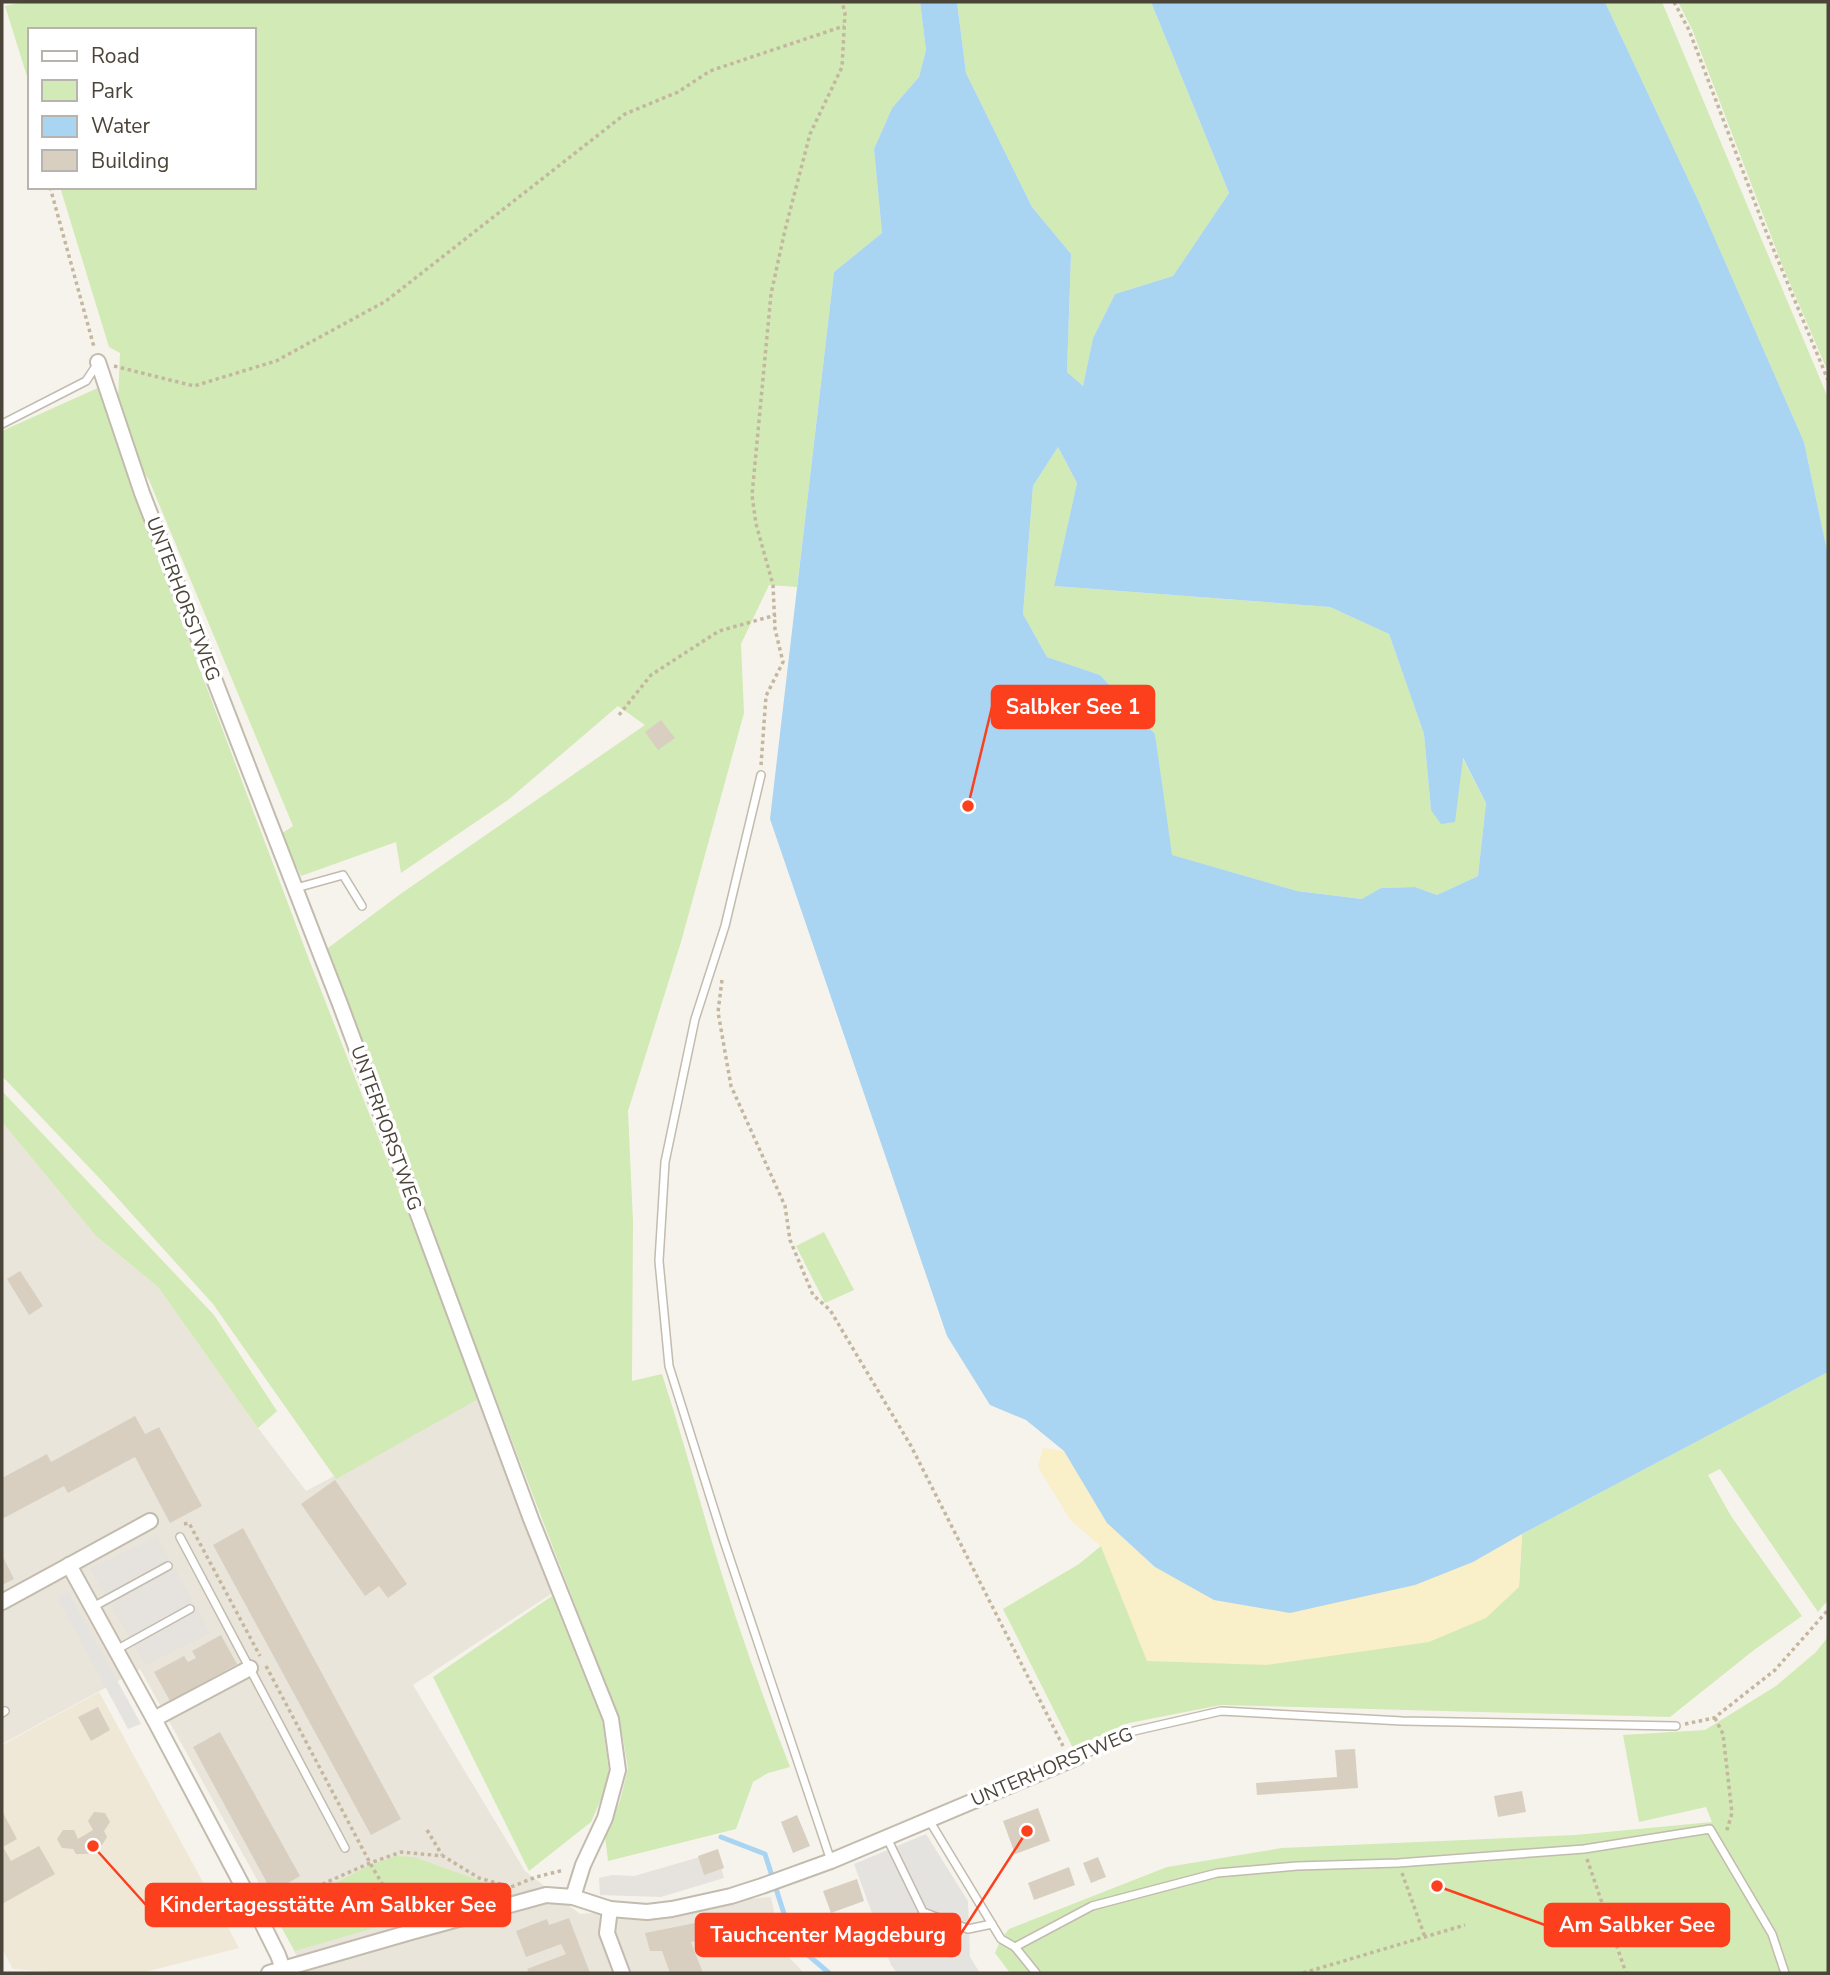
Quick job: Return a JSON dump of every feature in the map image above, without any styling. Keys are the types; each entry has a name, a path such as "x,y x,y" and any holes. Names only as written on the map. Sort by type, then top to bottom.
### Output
{"street":[{"name":"UNTERHORSTWEG","path":"98,362 142,493 340,1004 531,1519 611,1719 618,1770 605,1818 583,1865 573,1896"},
{"path":"2,1602 150,1521"},
{"path":"69,1565 259,1917 278,1955 279,1972"},
{"path":"153,1719 250,1668"},
{"name":"UNTERHORSTWEG","path":"279,1972 533,1898 555,1894 573,1896 610,1909 648,1912 721,1898 831,1861 1074,1759"},
{"path":"610,1909 607,1934 622,1973"}],"lane":[{"path":"2,424 86,381 98,362"},
{"path":"761,775 725,926 695,1018 665,1162 659,1261 669,1366 724,1541 831,1861"},
{"path":"295,889 343,874 362,906"},
{"path":"180,1537 345,1848"},
{"path":"92,1607 168,1566"},
{"path":"116,1650 190,1609"},
{"name":"UNTERHORSTWEG","path":"1074,1759 1134,1731 1221,1711 1402,1721 1676,1726"},
{"path":"929,1819 1001,1939 1015,1947 1035,1973"},
{"path":"1015,1947 1092,1906 1217,1873 1584,1849 1710,1829 1772,1934 1785,1973"},
{"path":"887,1838 923,1912 968,1929 992,1924"}],"path":[{"path":"761,775 766,696 783,662 775,629 774,585 756,524 752,495 771,294 810,134 842,67 845,13 842,2"},
{"path":"1674,2 1689,30 1765,229 1828,380"},
{"path":"51,189 98,362 194,386 276,361 386,301 625,114 678,92 710,71 844,26"},
{"path":"619,715 651,675 719,631 776,615"},
{"path":"723,974 718,1012 731,1086 785,1206 790,1240 813,1296 830,1310 911,1446 1074,1759"},
{"path":"1676,1726 1714,1718 1775,1670 1828,1610"},
{"path":"1714,1718 1723,1734 1732,1813 1725,1836 1716,1840"},
{"path":"427,1830 443,1856"},
{"path":"1584,1849 1626,1973"},
{"path":"259,1917 327,1882 401,1852 443,1856 479,1878 511,1887 536,1877 583,1865"},
{"path":"1398,1863 1425,1937"},
{"path":"1303,1973 1465,1925"}],"shaded area":[{"path":"2,1122 96,1236 158,1287 306,1491 480,1398 554,1592 413,1685 525,1871 580,1914 771,1897 782,1950 804,1973 305,1973 270,1903 140,1669 2,1744"},
{"path":"157,1537 210,1633 145,1665 90,1568"},
{"path":"69,1593 141,1724 128,1729 57,1597"},
{"path":"99,1692 239,1948 141,1973 62,1973 13,1969 2,1949 2,1745"},
{"path":"926,1834 968,1901 970,1957 980,1973 897,1973 891,1965 854,1864"},
{"path":"717,1852 724,1878 661,1897 600,1895 599,1878 612,1875 634,1876"}],"green space":[{"path":"24,2 920,2 926,50 919,77 892,108 874,149 882,233 834,272 797,587 769,585 741,644 744,713 681,942 628,1111 633,1222 632,1381 662,1374 729,1597 790,1767 768,1773 753,1782 736,1829 608,1861 605,1836 620,1801 628,1768 620,1722 324,951 399,895 645,725 618,706 508,800 401,873 396,842 301,876 281,834 293,826 149,480 139,465 118,400 120,353 109,347 61,189 256,189 256,28 28,28 28,80 5,6"},
{"path":"957,2 1151,2 1229,193 1173,276 1115,294 1093,338 1083,386 1067,372 1071,254 1032,207 966,73"},
{"path":"1605,2 1662,2 1828,398 1828,555 1804,442 1698,200"},
{"path":"1678,2 1828,2 1828,372 1783,267 1692,29"},
{"path":"100,387 137,502 310,962 480,1398 336,1479 213,1304 103,1182 2,1076 2,431"},
{"path":"1058,447 1077,483 1054,586 1330,607 1389,634 1424,734 1431,810 1462,757 1486,803 1478,876 1437,895 1415,887 1381,888 1363,899 1297,891 1171,855 1155,734 1100,675 1047,657 1023,614 1033,486"},
{"path":"2,1091 214,1315 277,1411 258,1428 158,1287 96,1236 2,1122"},
{"path":"824,1232 854,1290 825,1303 796,1246"},
{"path":"1828,1372 1828,1600 1818,1612 1720,1469 1708,1475 1731,1516 1802,1616 1754,1650 1670,1717 1221,1705 1129,1723 1073,1748 1003,1609 1079,1564 1101,1546 1147,1660 1519,1587 1522,1534"},
{"path":"552,1596 602,1720 610,1779 591,1822 529,1871 433,1677"},
{"path":"1828,1637 1828,1973 1010,1973 995,1953 1009,1929 1167,1867 1282,1848 1575,1835 1712,1822 1706,1807 1639,1822 1623,1735 1705,1730 1776,1686 1816,1652"},
{"path":"396,1856 414,1857 505,1890 295,1951 274,1915 368,1866"}],"sand":[{"path":"1043,1448 1064,1451 1107,1523 1155,1567 1473,1562 1522,1534 1519,1587 1486,1618 1429,1642 1267,1665 1147,1661 1101,1546 1071,1521 1038,1467"}],"water":[{"path":"920,2 957,2 966,73 1032,207 1071,254 1067,372 1083,386 1093,338 1115,294 1173,276 1229,193 1151,2 1605,2 1698,200 1804,442 1828,555 1828,1372 1473,1562 1415,1585 1290,1613 1214,1600 1155,1567 1107,1523 1064,1451 1026,1420 990,1405 947,1336 770,819 834,272 882,233 874,149 892,108 919,77 926,50","holes":["1058,447 1077,483 1054,586 1330,607 1389,634 1424,734 1431,810 1441,824 1455,822 1463,758 1486,803 1478,876 1437,895 1415,887 1381,888 1362,899 1297,891 1172,855 1155,734 1100,675 1047,657 1023,614 1033,486"]}],"building":[{"path":"661,720 675,738 658,750 645,732"},
{"path":"20,1271 43,1306 29,1315 7,1279"},
{"path":"135,1416 145,1434 159,1427 202,1506 170,1523 135,1457 68,1493 64,1486 4,1518 2,1478 47,1454 51,1462"},
{"path":"335,1480 407,1584 388,1598 379,1586 365,1596 301,1504"},
{"path":"243,1528 401,1819 371,1835 213,1545"},
{"path":"2,1555 14,1579 2,1585"},
{"path":"221,1635 237,1664 170,1701 154,1672 184,1656 188,1662 196,1658 192,1651"},
{"path":"98,1707 110,1730 91,1741 78,1717"},
{"path":"220,1732 300,1876 272,1892 193,1747"},
{"path":"1355,1749 1358,1788 1257,1795 1256,1783 1337,1777 1335,1750"},
{"path":"1522,1791 1526,1812 1498,1817 1494,1796"},
{"path":"1038,1808 1050,1841 1015,1854 1003,1821"},
{"path":"2,1811 17,1839 3,1847 11,1861 39,1846 55,1874 2,1904"},
{"path":"94,1812 105,1813 110,1822 104,1831 107,1837 102,1845 87,1854 76,1854 73,1849 62,1848 57,1839 63,1830 74,1830 78,1839 93,1830 88,1821"},
{"path":"797,1815 810,1846 793,1853 781,1822"},
{"path":"718,1849 724,1868 704,1875 698,1856"},
{"path":"1098,1857 1106,1877 1091,1883 1083,1863"},
{"path":"1069,1867 1075,1885 1034,1900 1028,1883"},
{"path":"857,1879 864,1901 831,1913 823,1891"},
{"path":"569,1918 590,1973 529,1973 527,1969 566,1954 561,1944 526,1957 516,1931 547,1919 549,1925"},
{"path":"710,1920 713,1939 691,1942 703,1973 670,1973 662,1951 650,1951 645,1933"}],"waterway":[{"path":"721,1837 765,1854 793,1942 829,1973"}],"place":[{"name":"Salbker See 1","path":"968,806"},
{"name":"Tauchcenter Magdeburg","path":"1027,1831"},
{"name":"Kindertagesstätte Am Salbker See","path":"93,1846"},
{"name":"Am Salbker See","path":"1437,1886"}]}
